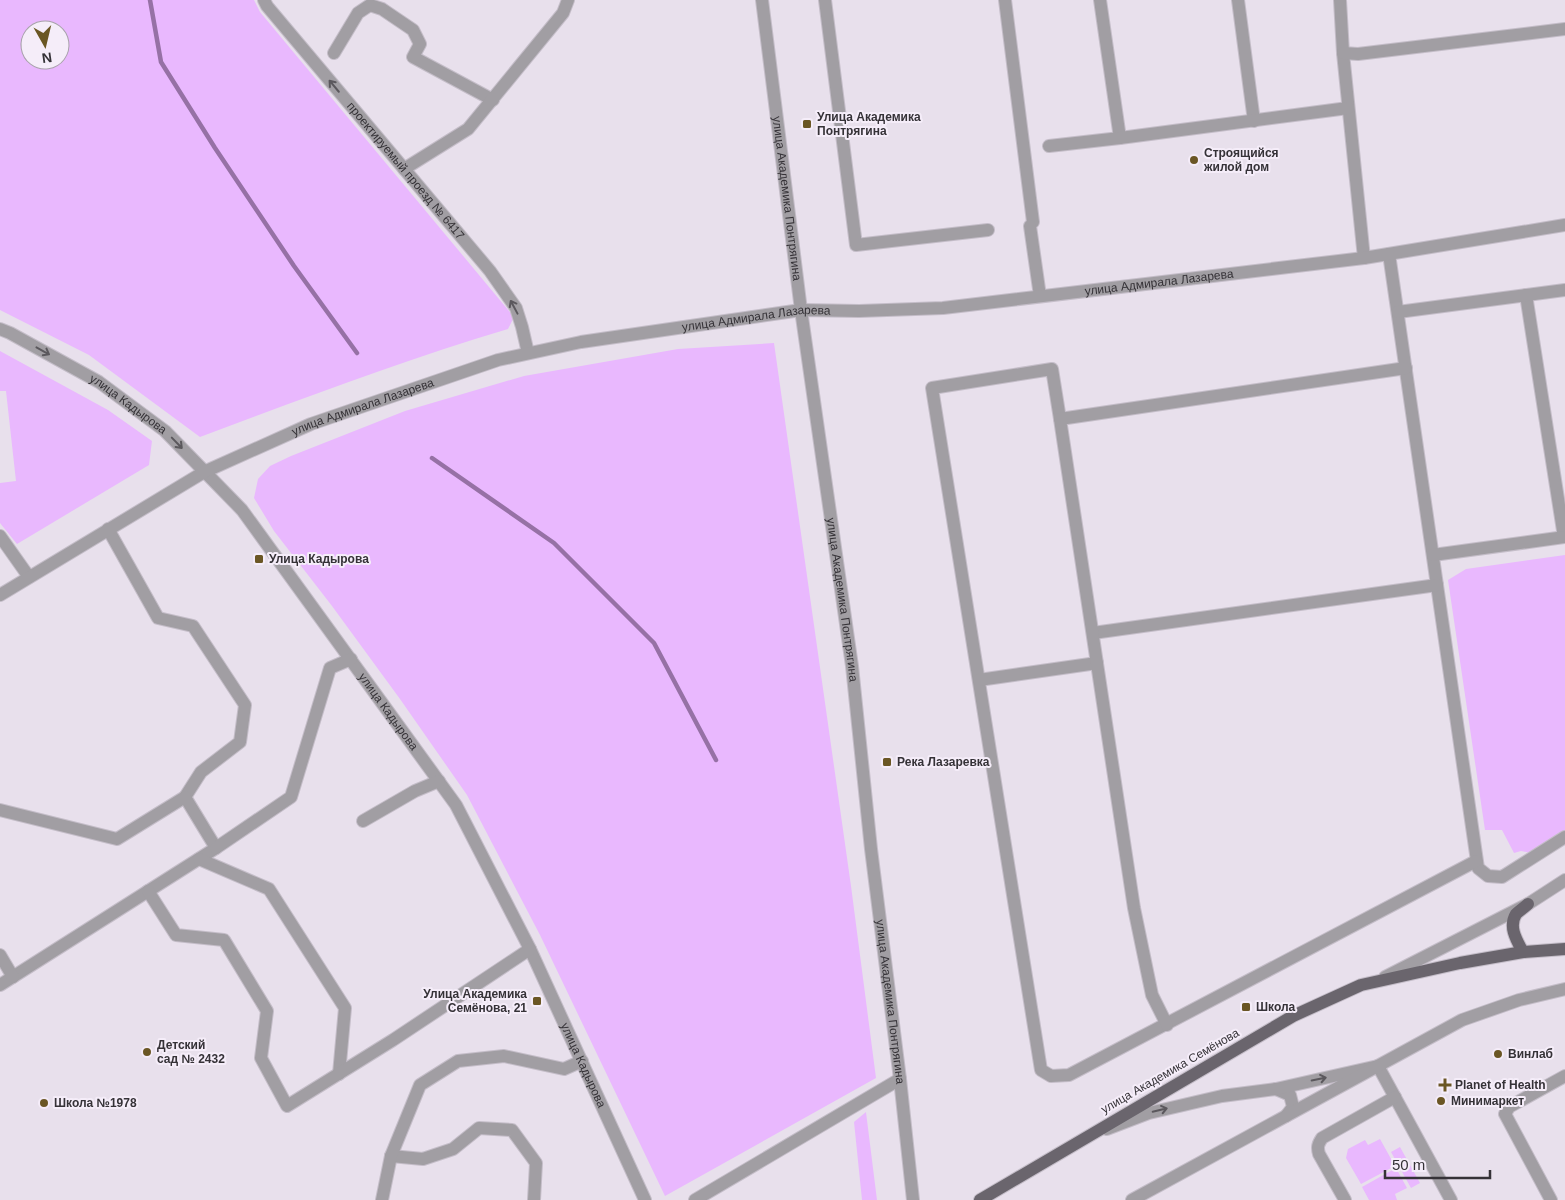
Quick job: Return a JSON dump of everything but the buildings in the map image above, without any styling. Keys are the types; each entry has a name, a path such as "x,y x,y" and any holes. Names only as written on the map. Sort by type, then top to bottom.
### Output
{"main road":[{"path":"1523,952 1514,934 1514,923 1516,915 1528,904"},
{"name":"улица Академика Семёнова","path":"980,1200 1293,1016 1361,985 1380,979 1454,964 1523,952 1565,949"}],"street":[{"name":"проектируемый проезд № 6417","path":"264,0 267,6 490,271 511,300 520,317 528,353"},
{"path":"404,169 468,130 563,13 568,0"},
{"name":"улица Академика Понтрягина","path":"762,0 801,310 852,666 871,849 913,1200"},
{"path":"825,0 856,245 988,230"},
{"path":"1005,0 1040,296"},
{"path":"1100,0 1120,138"},
{"path":"1238,0 1254,121"},
{"path":"1340,0 1348,108 1364,258"},
{"path":"334,53 358,13 370,6 382,9 413,30 420,44 413,57 492,100"},
{"path":"1343,53 1358,54 1565,29"},
{"path":"1049,146 1348,108"},
{"name":"улица Адмирала Лазарева","path":"0,595 204,472 311,424 498,360 581,342 801,310 859,311 942,308 1364,258 1565,226"},
{"path":"1389,254 1478,868 1488,876 1502,877 1565,837"},
{"path":"1398,312 1565,290"},
{"path":"1433,555 1565,537 1526,295"},
{"name":"улица Кадырова","path":"0,329 99,382 165,431 242,510 456,804 530,949 646,1200"},
{"path":"1060,419 1406,368"},
{"path":"1167,1025 1152,995 1134,908 1052,369 932,388 1041,1070 1051,1076 1069,1075 1167,1025 1476,860"},
{"path":"0,810 117,839 185,797 201,772 240,742 245,705 193,626 158,618 108,529"},
{"path":"0,536 29,577"},
{"path":"1092,633 1437,585"},
{"path":"0,985 199,859 291,797 330,668 351,659"},
{"path":"979,680 1097,663"},
{"path":"363,821 416,791 439,781"},
{"path":"185,797 216,848"},
{"path":"199,859 269,889 345,1008 339,1074"},
{"name":"улица Академика Семёнова","path":"1380,979 1528,904 1565,880"},
{"path":"148,891 176,935 224,940 267,1011 261,1058 287,1106 393,1040 530,949"},
{"path":"0,955 13,977"},
{"path":"1132,1200 1454,1025 1477,1014 1519,1000 1564,990"},
{"path":"382,1200 391,1156 420,1085 458,1061 504,1056 564,1069 582,1062"},
{"path":"1082,1140 1148,1113 1222,1096 1276,1089 1378,1066"},
{"path":"1378,1066 1451,1200"},
{"path":"1551,1200 1505,1114 1509,1107 1565,1076"},
{"path":"695,1200 900,1079"},
{"path":"1276,1089 1290,1095 1293,1107 1286,1116"},
{"path":"1345,1200 1319,1154 1318,1143 1322,1138 1394,1097"},
{"path":"391,1156 423,1159 452,1149 479,1128 512,1130 536,1163 534,1200"}],"shaded area":[{"path":"0,0 254,0 260,12 514,317 508,329 315,394 200,437 89,355 0,310"},
{"path":"774,343 851,886 876,1078 665,1196 540,935 467,795 400,699 274,531 254,498 258,479 270,466 405,411 524,376 678,349"},
{"path":"0,351 108,410 152,441 149,465 17,544 0,523 0,483 16,481 6,391 0,391"},
{"path":"1565,555 1565,831 1531,853 1521,851 1514,853 1502,830 1485,830 1448,580 1466,569"},
{"path":"866,1112 877,1200 862,1200 854,1122"},
{"path":"1380,1139 1395,1166 1361,1184 1346,1158 1348,1149 1365,1140 1368,1145"},
{"path":"1400,1147 1420,1183 1411,1188 1391,1152"},
{"path":"1396,1168 1407,1188 1395,1194 1397,1200 1369,1200 1362,1187"}],"waterway":[{"path":"150,0 161,62 215,148 294,266 357,353"},
{"path":"432,458 554,543 654,643 716,760"}],"place":[{"name":"Улица Академика Понтрягина","path":"807,124"},
{"name":"Строящийся жилой дом","path":"1194,160"},
{"name":"Улица Кадырова","path":"259,559"},
{"name":"Река Лазаревка","path":"887,762"},
{"name":"Улица Академика Семёнова, 21","path":"537,1001"},
{"name":"Школа","path":"1246,1007"},
{"name":"Детский сад № 2432","path":"147,1052"},
{"name":"Винлаб","path":"1498,1054"},
{"name":"Planet of Health","path":"1445,1085"},
{"name":"Минимаркет","path":"1441,1101"},
{"name":"Школа №1978","path":"44,1103"}]}
